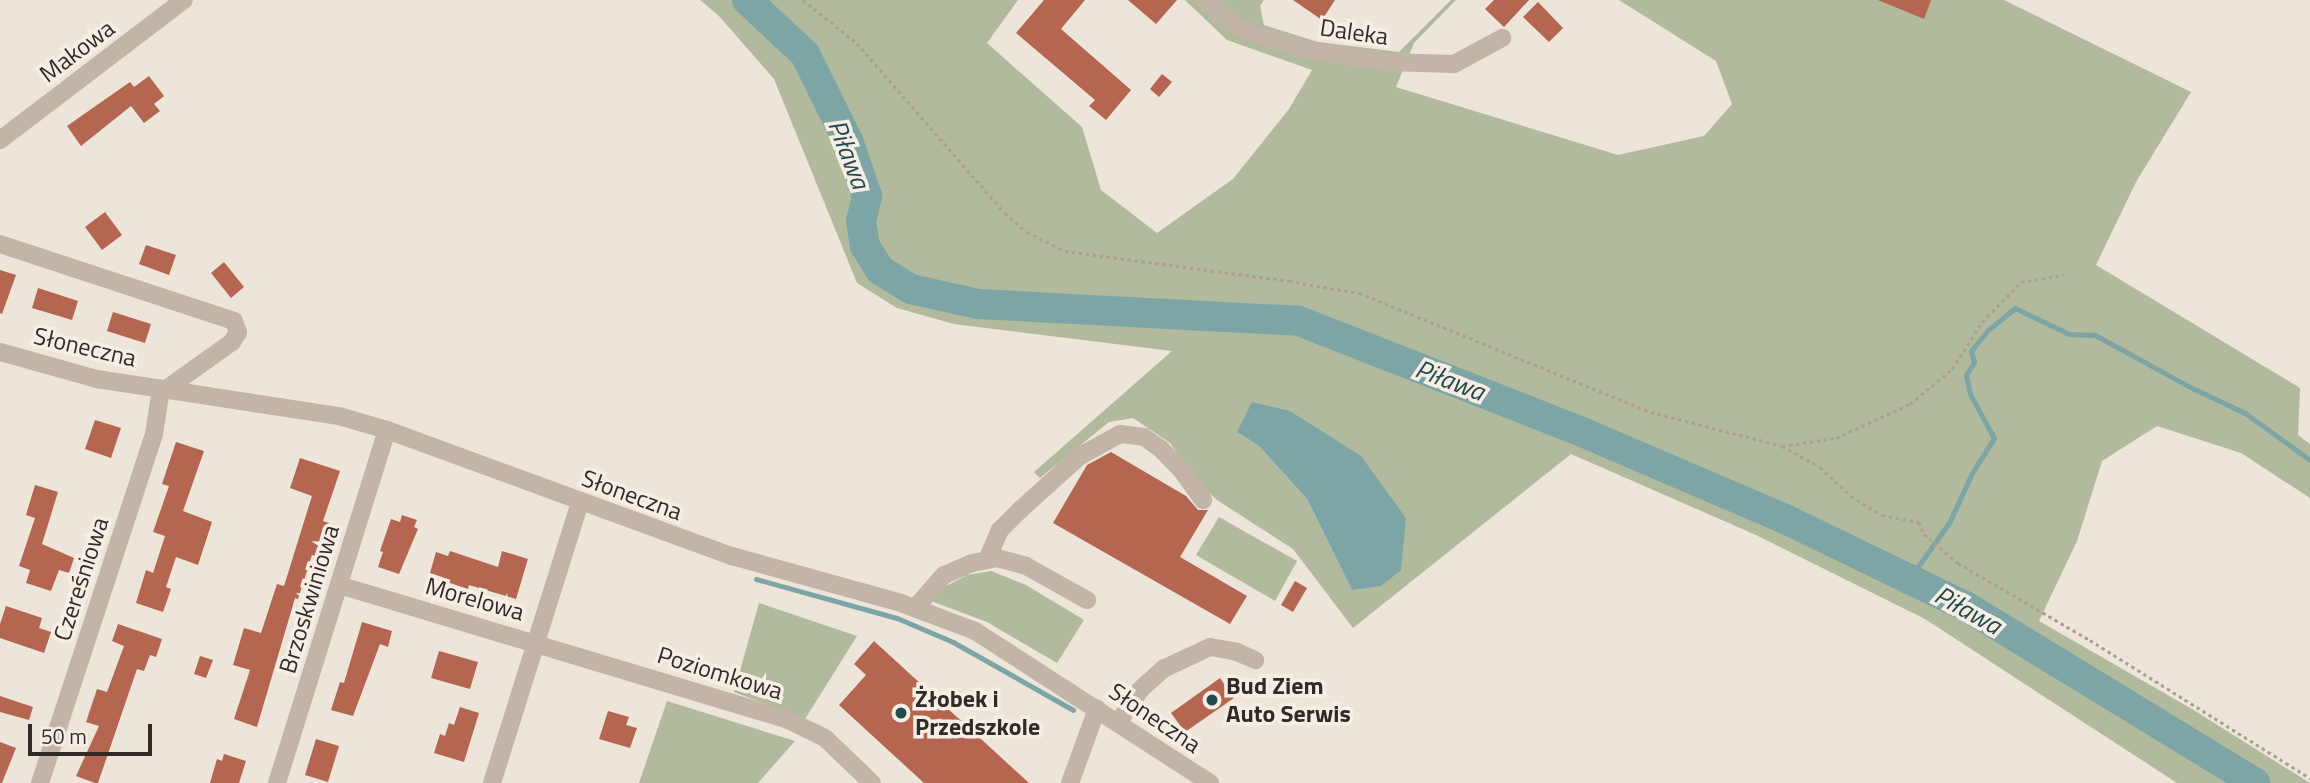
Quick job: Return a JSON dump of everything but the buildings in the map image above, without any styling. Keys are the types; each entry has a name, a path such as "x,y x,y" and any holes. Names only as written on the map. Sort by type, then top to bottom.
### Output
{"street":[{"name":"Makowa","path":"0,140 184,0"},
{"name":"Daleka","path":"1205,0 1226,19 1250,33 1303,49 1388,62 1454,64 1502,38"},
{"path":"0,244 234,321 238,332 232,342 164,389"},
{"name":"Słoneczna","path":"0,352 97,379 339,416 387,430 580,503 732,556 915,608 975,631 1210,783"},
{"name":"Czereśniowa","path":"40,783 155,434 164,389"},
{"name":"Brzoskwiniowa","path":"277,783 387,430"},
{"path":"987,560 1000,530 1020,510 1080,456 1120,434 1144,437 1161,449 1203,500"},
{"path":"536,642 580,503"},
{"path":"915,608 944,575 997,558 1027,566 1087,600"},
{"name":"Morelowa","path":"339,585 536,642 492,783"},
{"name":"Poziomkowa","path":"536,642 788,720 825,738 872,783"},
{"path":"1118,723 1141,689 1163,669 1210,647 1237,652 1255,660"},
{"path":"1070,783 1097,709"}],"path":[{"path":"803,0 857,43 1004,213 1027,232 1065,251 1359,293 1651,412 1782,446 1820,467 1851,496 1882,515 1919,522 1924,534 1958,563 2090,640 2310,778"},
{"path":"1782,446 1836,438 1910,404 1952,369 1982,322 2021,282 2063,275"}],"green space":[{"path":"700,0 1018,0 987,43 1082,127 1101,190 1157,233 1233,179 1289,109 1312,70 1227,40 1185,0 1264,0 1260,6 1264,25 1318,42 1399,52 1451,0 1456,0 1414,43 1396,87 1618,155 1704,136 1732,104 1716,61 1619,0 2004,0 2191,92 2136,182 2096,265 2300,388 2298,435 2310,444 2310,498 2241,453 2157,426 2102,461 2077,541 2039,621 2192,709 2310,783 2177,783 1925,619 1756,535 1571,454 1353,628 1293,549 1217,500 1199,484 1170,443 1133,418 1109,422 1040,478 1034,472 1172,351 954,324 897,308 857,283 774,79 718,15","holes":["1237,432 1406,518 1352,590 1307,499 1259,446"]},
{"path":"1219,517 1297,561 1275,601 1196,555"},
{"path":"991,571 1026,585 1084,620 1057,663 987,622 931,601 939,590 967,575"},
{"path":"759,603 857,636 805,719 734,692"},
{"path":"667,701 795,741 758,783 639,783"}],"water":[{"path":"1252,402 1290,411 1361,456 1406,518 1401,570 1381,586 1352,590 1307,499 1259,446 1237,432"}],"waterway":[{"name":"Piława","path":"747,0 805,54 849,143 867,196 861,221 865,246 880,270 911,289 978,304 1299,321 1582,432 1783,518 1967,607 2255,783"},
{"path":"1909,579 1949,523 1972,473 1994,438 1970,394 1966,375 1974,362 1971,351 1988,330 2015,308 2069,334 2095,335 2188,386 2245,413 2310,460"},
{"path":"756,579 897,618 953,642 1073,710"}],"place":[{"name":"Bud Ziem Auto Serwis","path":"1212,700"},
{"name":"Żłobek i Przedszkole","path":"901,713"}]}
